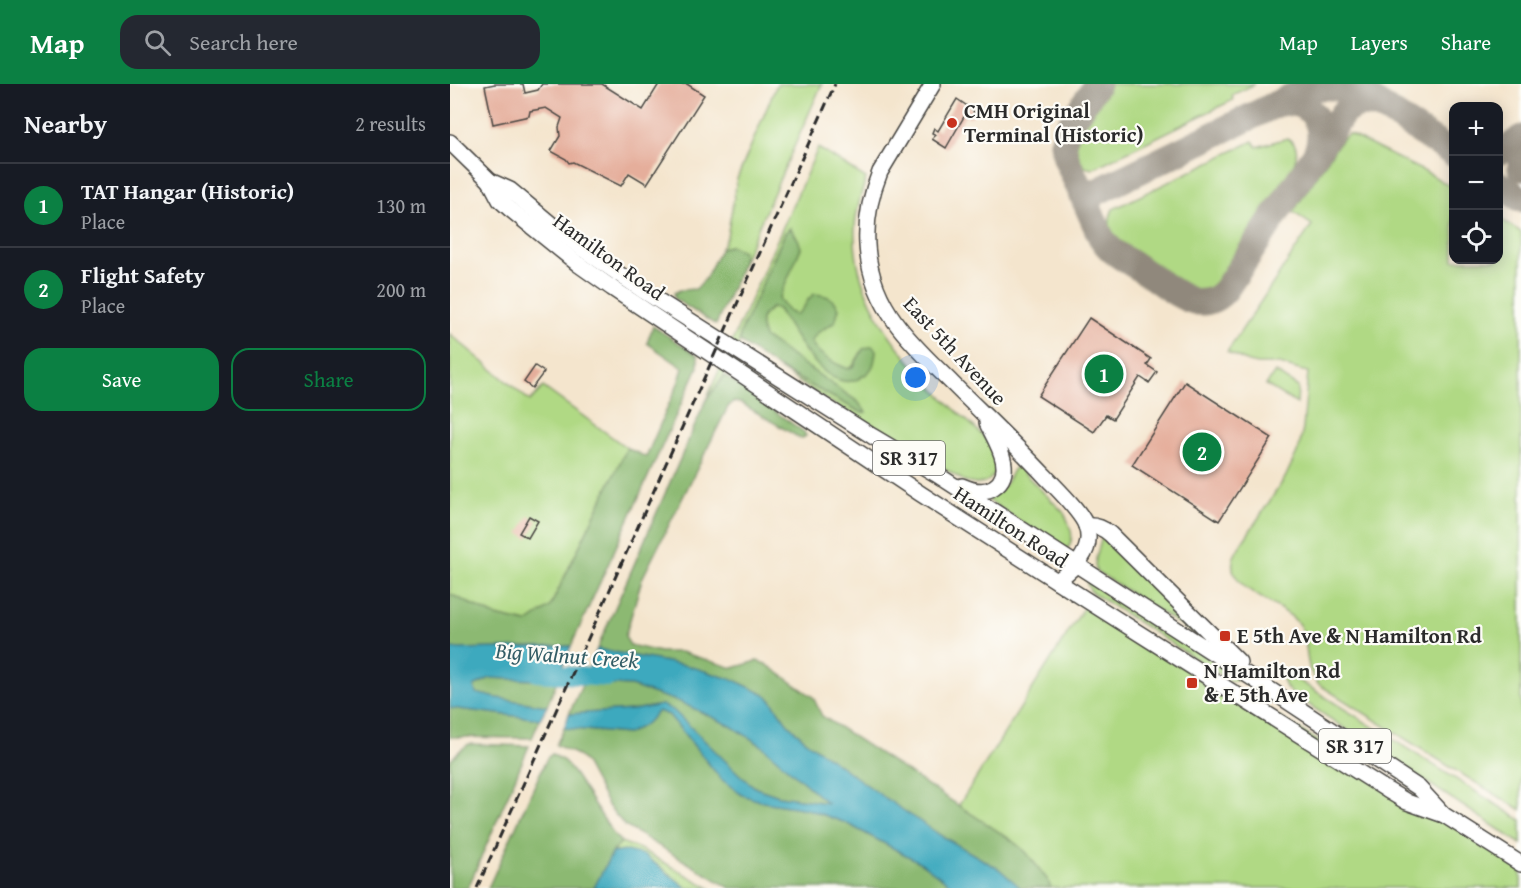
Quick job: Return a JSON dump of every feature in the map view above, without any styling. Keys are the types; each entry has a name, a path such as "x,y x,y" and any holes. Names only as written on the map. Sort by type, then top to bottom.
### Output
{"main road":[{"name":"East 5th Avenue","path":"933,84 886,163 874,187 870,202 867,226 870,265 879,294 897,325 920,351 1051,482 1086,526"},
{"name":"Hamilton Road","path":"450,142 490,181 500,200 578,264 913,488 1057,581 1407,802 1444,815 1521,864"},
{"name":"Hamilton Road","path":"490,181 510,190 584,250 645,292 936,474 1419,788 1444,815"},
{"path":"936,474 973,490 987,490 999,482 1004,471 1003,459 984,414"},
{"path":"1057,581 1077,565 1087,545 1086,526 1104,529 1260,683"}],"green space":[{"path":"777,84 822,84 743,262 742,251 730,246 721,248 727,237 737,179"},
{"path":"1107,84 1255,84 1232,95 1233,100 1092,169 1077,160 1073,144 1074,138"},
{"path":"1349,134 1449,186 1449,264 1503,264 1503,221 1521,232 1521,810 1318,684 1309,667 1300,626 1283,610 1248,589 1239,581 1234,572 1233,560 1236,554 1285,478 1299,448 1308,372 1280,364 1248,362 1227,352 1312,225 1293,212 1341,140"},
{"path":"1287,138 1294,143 1296,150 1296,159 1292,167 1218,285 1209,292 1198,293 1165,273 1127,247 1112,232 1110,221 1113,209 1253,141 1257,147"},
{"path":"818,148 866,178 855,227 856,253 861,278 883,325 914,367 994,450 997,456 997,467 992,477 983,483 964,481 899,440 825,399 775,366 862,413 858,402 764,337 761,327 762,316 773,307 778,309 806,353 853,381 863,349 853,366 848,369 832,362 817,351 811,341 817,333 835,322 809,298 802,312 795,316 779,299 790,228 785,233 740,334 737,352 723,377 706,400"},
{"path":"790,228 801,248 779,299 788,311 795,315 814,294 832,299 839,308 835,322 817,333 811,341 813,346 826,358 848,369 854,366 863,349 872,346 876,350 875,359 873,366 860,378 855,381 841,381 819,367 799,343 778,309 773,307 762,316 761,327 764,337 858,402 866,412 862,413 775,366 740,342 740,334 785,233"},
{"path":"730,246 743,251 743,262 716,325 675,299 674,293 680,290 696,289 705,279 721,248"},
{"path":"653,326 698,356 698,367 571,646 450,648 450,594 495,616 527,623 550,607 627,448 646,457 683,368 647,343"},
{"path":"450,334 530,401 543,387 627,448 550,607 527,623 495,616 450,594"},
{"path":"1275,372 1298,387 1297,404 1266,385"},
{"path":"725,376 804,432 806,436 801,439 741,403 733,402 728,407 642,579 625,637 630,645 660,652 681,652 733,668 757,661 766,664 813,697 822,716 1010,839 1026,852 1047,879 1051,888 1021,888 999,869 940,835 885,798 807,742 787,723 768,696 736,681 689,666 597,649 706,400"},
{"path":"1017,466 1064,513 1072,536 1067,549 1062,550 984,497 1005,485"},
{"path":"1102,536 1194,626 1198,633 1196,635 1096,571 1096,558"},
{"path":"1090,581 1239,677 1230,681 1091,592 1087,584"},
{"path":"1088,601 1521,864 1521,888 1029,888 940,835"},
{"path":"1287,673 1521,820 1521,844 1291,693 1283,679"},
{"path":"490,678 557,681 547,706 475,693 474,686"},
{"path":"583,683 631,686 680,702 731,726 761,745 828,803 779,796 756,788 662,705 633,710 569,714"},
{"path":"450,708 540,719 532,738 450,737"},
{"path":"658,711 669,715 721,779 763,802 807,809 846,823 921,863 955,888 730,888 625,826 609,807 584,761 556,745 564,728 627,734 646,724"},
{"path":"469,744 529,746 468,888 450,888 450,761"},
{"path":"552,754 564,761 575,775 614,835 621,842 612,853 594,888 488,888 547,758"},
{"path":"621,842 640,849 710,888 687,888 658,865 626,851 612,853"}],"water":[{"path":"571,646 557,681 490,678 474,686 476,693 547,706 540,719 450,708 450,648"},
{"path":"597,649 689,666 736,681 768,696 787,723 807,742 940,835 999,869 1021,888 955,888 921,863 846,823 807,809 763,802 742,795 721,779 669,715 658,711 646,724 627,734 564,728 569,714 633,710 662,705 673,710 756,788 779,796 827,803 761,745 731,726 680,702 631,686 583,683"},
{"path":"626,851 644,855 687,888 594,888 612,853"}],"building":[{"path":"523,84 525,93 538,90 542,84 602,84 643,110 659,84 687,84 704,95 647,184 629,173 621,186 573,162 569,163 551,151 560,136 559,127 562,118 546,108 530,111 529,116 493,124 485,86"},
{"name":"CMH Original Terminal (Historic)","path":"957,99 974,113 969,117 965,115 946,148 932,139 936,135 932,133 934,128 938,131"},
{"path":"1089,318 1151,359 1147,365 1157,372 1149,383 1140,377 1113,419 1106,415 1094,432 1038,396"},
{"path":"535,366 544,372 532,388 524,382"},
{"path":"1185,382 1272,438 1219,521 1132,465"},
{"path":"529,516 538,521 528,538 519,533"}],"waterway":[{"name":"Big Walnut Creek","path":"537,673 608,678"}],"taxiway":[{"path":"1097,84 1069,126 1063,143 1066,158 1101,237 1121,257 1178,294 1198,302 1214,299 1226,289 1343,113 1361,104 1382,108"},
{"path":"1084,198 1311,88 1335,87 1356,92 1449,151"},
{"path":"1276,104 1300,105 1313,114 1320,137 1316,153"},
{"path":"1503,150 1521,138"},
{"path":"1521,155 1521,168"},
{"path":"1503,187 1521,199"}],"railway":[{"path":"477,888 835,84"}],"place":[{"name":"CMH Original Terminal (Historic)","path":"952,123"},
{"name":"TAT Hangar (Historic)","path":"1104,374"},
{"name":"Flight Safety","path":"1202,452"},
{"name":"E 5th Ave & N Hamilton Rd","path":"1225,636"},
{"name":"N Hamilton Rd & E 5th Ave","path":"1192,683"}]}
